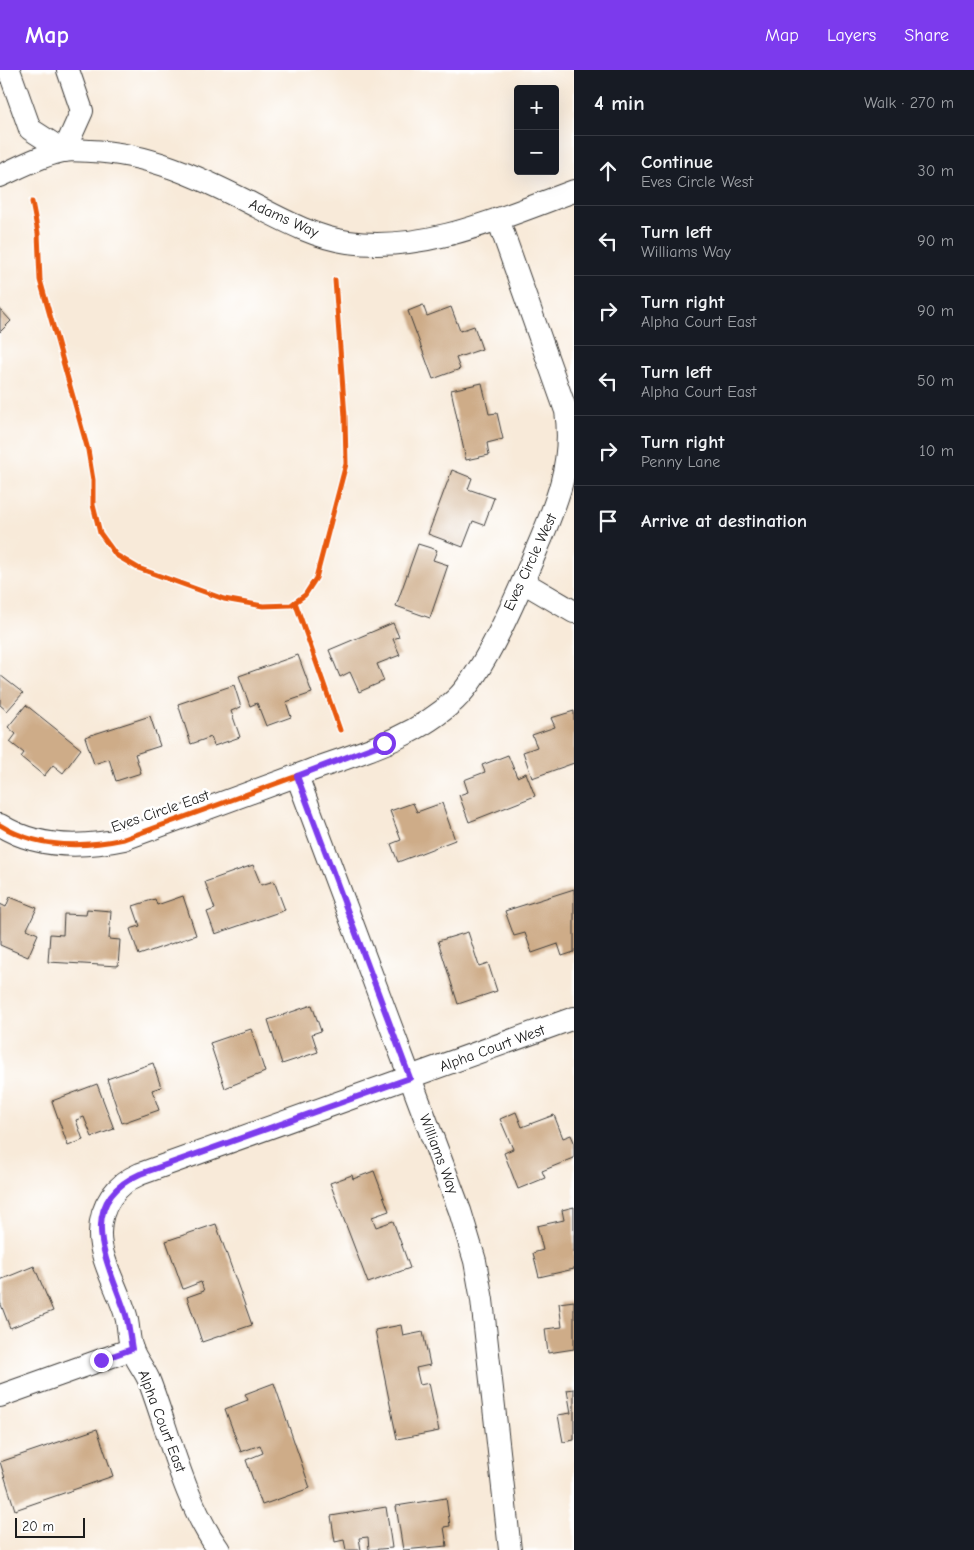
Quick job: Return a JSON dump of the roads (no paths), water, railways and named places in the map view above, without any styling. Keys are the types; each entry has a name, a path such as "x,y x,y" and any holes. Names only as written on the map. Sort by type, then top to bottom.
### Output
{"street":[{"path":"9,70 30,129 64,151 82,111 68,70"},
{"name":"Adams Way","path":"0,176 64,151 103,152 151,159 248,202 286,222 347,242 380,244 406,243 498,219 574,191"},
{"name":"Eves Circle West","path":"297,776 407,733 455,700 483,661 523,582 563,491 568,473 571,440 566,411 498,219"},
{"path":"523,582 574,612"},
{"name":"Eves Circle East","path":"0,825 24,837 43,843 70,846 98,844 124,839 297,776"},
{"name":"Williams Way","path":"297,776 460,1211 475,1261 482,1300 510,1550"},
{"name":"Alpha Court West","path":"410,1078 574,1018"},
{"name":"Alpha Court East","path":"220,1550 207,1533 195,1507 149,1379 132,1349 126,1317 104,1253 100,1234 106,1207 110,1198 122,1185 140,1174 410,1078"},
{"path":"0,1396 132,1349"}]}
